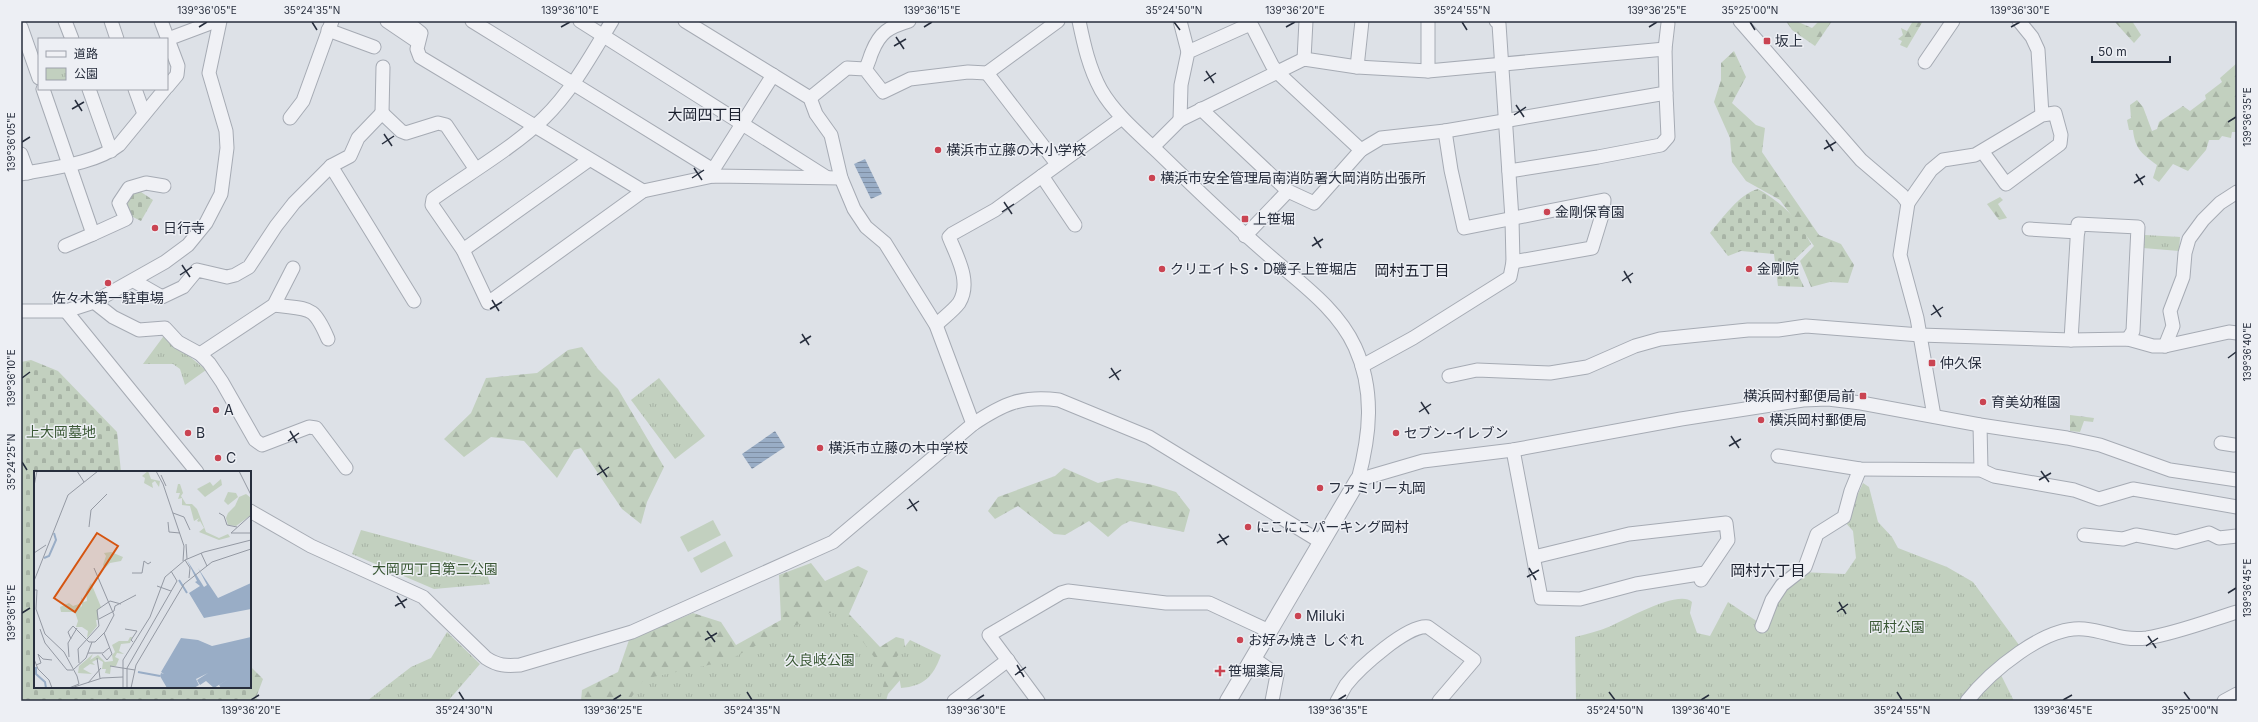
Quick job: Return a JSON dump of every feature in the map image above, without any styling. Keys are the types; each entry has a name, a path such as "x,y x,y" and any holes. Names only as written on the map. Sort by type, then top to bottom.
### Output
{"street":[{"path":"65,21 72,38"},
{"path":"111,21 117,38"},
{"path":"161,21 168,38"},
{"path":"21,311 66,311 94,302 134,281 165,262 188,245 206,222 221,194 225,167 226,131 209,73 215,21 168,39 178,66 177,76 168,86"},
{"path":"387,21 418,42"},
{"path":"406,21 421,34 417,49 420,57 589,160 643,191"},
{"path":"472,21 713,173"},
{"path":"580,21 826,177"},
{"path":"612,21 560,101 535,126 433,199 432,205 463,250 488,302 643,191 713,173 841,178"},
{"path":"685,21 810,98 816,114 831,135 841,178 854,209 866,227 885,243 936,326 973,424"},
{"path":"865,69 871,61 871,53 885,30 909,21"},
{"path":"810,98 847,68 865,69 884,92 910,79 968,72 987,73 1058,21"},
{"path":"1079,21 1086,55 1093,74 1101,90 1122,118 1245,236 1328,307 1346,332 1362,366 1369,399 1369,408 1366,449 1358,480 1228,701"},
{"path":"1180,21 1188,52 1181,85 1180,120"},
{"path":"1304,59 1306,21"},
{"path":"1357,67 1362,21"},
{"path":"1428,21 1428,71"},
{"path":"1362,366 1413,338 1510,277 1512,262 1512,219 1499,24 1496,21"},
{"path":"1740,21 1861,160 1902,195 1908,202"},
{"path":"1925,62 1953,21"},
{"path":"2019,21 2032,37 2038,50 2042,115"},
{"path":"1509,171 1598,157 1661,145 1668,137 1665,49 1668,23"},
{"path":"1188,52 1248,25 1252,26 1277,72 1361,150"},
{"path":"290,118 303,101 330,26 374,47"},
{"path":"21,27 38,75"},
{"path":"1153,147 1180,120 1304,59 1357,67 1428,71 1665,49"},
{"path":"134,281 162,297 183,287 197,270 227,277 243,271 254,262 276,226 294,203 331,166 350,156 358,138 382,113 383,67"},
{"path":"987,73 1057,164"},
{"path":"713,173 773,75"},
{"path":"43,90 84,213 93,234"},
{"path":"89,90 111,151"},
{"path":"135,90 144,114"},
{"path":"21,154 24,174 93,159 111,151 119,145 164,90"},
{"path":"1201,109 1288,191 1314,203 1361,150 1381,138 1445,131 1505,122 1666,94"},
{"path":"1934,416 1920,335 1900,256 1908,202 1931,170 1943,160 1975,155 2042,115 2055,112 2061,135 2060,144 2006,184 1982,151"},
{"path":"382,113 401,131 406,133 438,123 446,125 475,168"},
{"path":"936,326 958,303 964,289 964,278 949,237 996,210 1122,118"},
{"path":"1445,131 1451,170 1464,228 1604,200 1592,248 1512,262"},
{"path":"463,250 589,160"},
{"path":"331,166 414,301"},
{"path":"1042,176 1075,225"},
{"path":"65,246 126,219 119,203 129,188 146,183 164,186"},
{"path":"1245,236 1288,191"},
{"path":"2165,346 2173,326 2170,311 2183,277 2184,253 2189,239 2203,220 2228,197 2237,192"},
{"path":"2071,340 2078,224 2138,227 2133,331 2128,339"},
{"path":"2029,229 2078,232"},
{"path":"200,354 274,305 294,268"},
{"path":"94,302 113,317 139,330 165,328 178,342 200,354 222,382 255,440 262,445 309,427 316,428 346,468"},
{"path":"274,305 309,310 315,314 328,339"},
{"path":"66,311 196,471"},
{"path":"1449,376 1477,370 1550,373 1586,367 1635,346 1660,339 1708,333 1778,330 1806,326 1920,335 2071,340 2128,339 2153,346 2165,346 2229,332 2237,333"},
{"path":"251,512 311,546 423,597 486,658 496,664 520,665 632,632 833,542 973,424 996,408 1014,401 1043,398 1059,400 1149,437 1322,542"},
{"path":"1358,480 1423,461 1513,450 1681,419 1802,400 1828,399 2067,438 2100,445 2170,470 2237,480"},
{"path":"1980,425 1981,470"},
{"path":"2221,442 2234,445"},
{"path":"1513,450 1541,598 1580,599 1636,584 1703,576 1728,540 1726,523 1629,534 1534,557"},
{"path":"1778,456 1860,469 1981,470 1994,476 2074,490 2099,499 2133,489 2237,507"},
{"path":"1762,626 1772,600 1782,585 1805,566 1817,534 1844,517 1851,490 1860,469"},
{"path":"2084,535 2124,539 2136,535 2176,542 2209,533 2219,538 2237,536"},
{"path":"1038,701 989,634 1061,593 1068,591 1166,603 1209,602 1269,631"},
{"path":"1967,701 1986,679 2014,657 2036,642 2051,635 2073,628 2086,629 2124,639 2146,638 2237,612"},
{"path":"1337,701 1346,685 1384,648 1421,626 1428,626 1474,660 1439,701"},
{"path":"1253,658 1278,675 1272,701"},
{"path":"954,701 1008,660"},
{"path":"2224,701 2237,694"}],"green space":[{"path":"1786,21 1796,21 1812,28 1819,21 1832,21 1815,46 1792,30"},
{"path":"1913,21 1923,21 1907,48 1900,45 1902,41 1898,39 1903,35 1901,28 1907,31"},
{"path":"2114,21 2132,21 2141,35 2134,43"},
{"path":"1734,51 1746,77 1732,103 1756,125 1765,128 1762,152 1819,235 1841,244 1854,265 1848,283 1830,282 1811,287 1800,261 1814,246 1780,200 1746,181 1732,162 1730,138 1714,102 1721,80 1721,63"},
{"path":"2237,63 2237,132 2232,132 2231,138 2222,136 2219,140 2209,140 2206,150 2188,171 2173,164 2159,182 2153,178 2157,165 2147,158 2140,150 2135,142 2133,130 2129,130 2127,120 2131,118 2130,105 2137,100 2143,107 2152,131 2157,129 2159,122 2183,106 2190,111 2206,99 2205,95 2222,82 2220,78"},
{"path":"1758,189 1775,200 1789,212 1801,226 1811,244 1792,262 1804,287 1778,286 1774,254 1741,251 1728,256 1710,233 1725,214 1738,201 1744,196"},
{"path":"138,190 153,200 141,221 131,216 125,203 134,191"},
{"path":"2000,197 2003,200 1998,204 2007,218 1999,220 1987,204"},
{"path":"2145,235 2180,237 2179,251 2143,248"},
{"path":"163,337 166,337 206,370 185,385 180,369 173,364 143,364"},
{"path":"582,347 598,369 618,389 664,467 647,502 641,524 622,509 581,448 574,450 557,478 524,441 491,437 464,457 444,439 471,413 486,378 537,373 568,350"},
{"name":"上大岡墓地","path":"31,360 58,371 117,432 121,471 34,471 34,688 250,688 243,701 21,701 21,362"},
{"path":"659,378 705,436 675,459 631,400"},
{"path":"2070,415 2094,418 2093,422 2084,421 2080,432 2070,431"},
{"path":"1064,468 1098,483 1117,478 1153,485 1176,492 1190,510 1184,532 1130,521 1122,525 1108,537 1089,521 1065,535 1054,534 1018,506 995,519 988,511 998,497 1055,476"},
{"name":"岡村公園","path":"1863,483 1869,487 1878,522 1892,537 1898,548 1947,567 1973,582 2019,645 1997,667 2014,701 1576,701 1575,637 1606,628 1639,612 1676,599 1685,599 1692,602 1690,613 1697,633 1710,636 1728,602 1761,624 1770,610 1801,572 1845,574 1856,558 1853,531 1845,522"},
{"path":"713,520 721,535 688,552 680,537"},
{"name":"大岡四丁目第二公園","path":"361,530 484,563 490,584 434,589 352,554"},
{"path":"725,541 733,556 701,573 693,558"},
{"path":"811,563 825,581 858,566 868,571 849,614 880,647 896,637 904,639 908,671 888,694 886,701 581,701 582,690 618,672 629,640 693,613 721,622 736,645 781,620 779,575"},
{"name":"久良岐公園","path":"838,610 850,629 861,639 882,668 885,677 880,701 629,701 644,679 727,661 791,627"},
{"path":"447,632 480,664 448,701 367,701 411,667 431,658"},
{"path":"910,640 941,655 935,669 927,679 916,685 901,688 896,658"},
{"path":"251,667 263,679 256,698 260,701 206,701 207,688 251,688"}],"water":[{"path":"865,159 882,194 871,199 854,164"},
{"path":"775,431 785,447 752,469 742,454"}],"place":[{"name":"坂上","path":"1767,41"},
{"name":"横浜市立藤の木小学校","path":"938,150"},
{"name":"横浜市安全管理局南消防署大岡消防出張所","path":"1152,178"},
{"name":"金剛保育園","path":"1547,212"},
{"name":"上笹堀","path":"1245,219"},
{"name":"日行寺","path":"155,228"},
{"name":"クリエイトS・D磯子上笹堀店","path":"1162,269"},
{"name":"金剛院","path":"1749,269"},
{"name":"佐々木第一駐車場","path":"108,283"},
{"name":"仲久保","path":"1932,363"},
{"name":"横浜岡村郵便局前","path":"1863,396"},
{"name":"育美幼稚園","path":"1983,402"},
{"name":"A","path":"216,410"},
{"name":"横浜岡村郵便局","path":"1761,420"},
{"name":"B","path":"188,433"},
{"name":"セブン-イレブン","path":"1396,433"},
{"name":"横浜市立藤の木中学校","path":"820,448"},
{"name":"C","path":"218,458"},
{"name":"ファミリー丸岡","path":"1320,488"},
{"name":"にこにこパーキング岡村","path":"1248,527"},
{"name":"Miluki","path":"1298,616"},
{"name":"お好み焼き しぐれ","path":"1240,640"},
{"name":"笹堀薬局","path":"1220,671"}],"district":[{"name":"大岡四丁目","path":"705,115"},
{"name":"岡村五丁目","path":"1412,271"},
{"name":"岡村六丁目","path":"1768,571"}]}
